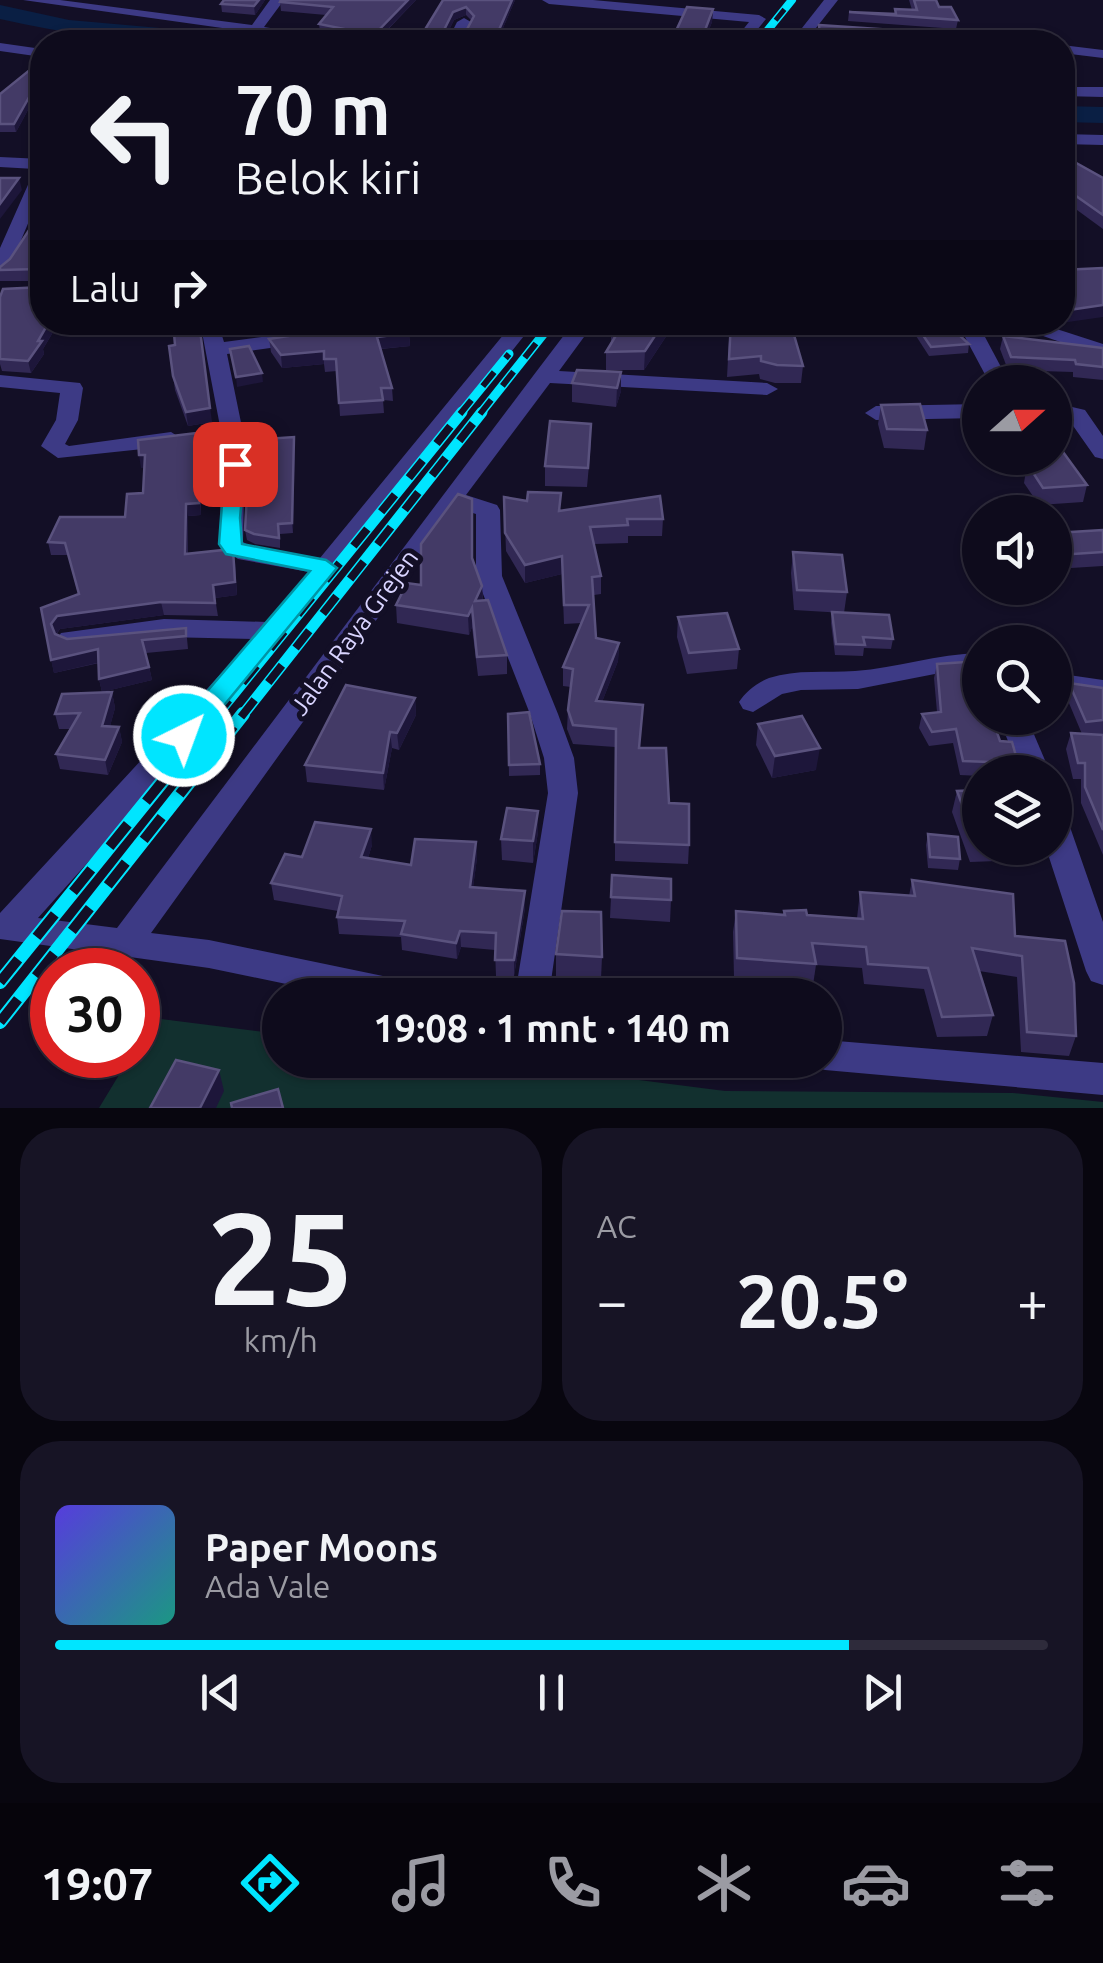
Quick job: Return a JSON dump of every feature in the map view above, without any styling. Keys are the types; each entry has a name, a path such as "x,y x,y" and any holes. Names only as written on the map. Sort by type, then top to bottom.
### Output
{"street":[{"path":"30,0 255,30 277,0"},
{"path":"549,0 759,19 750,30"},
{"path":"809,30 832,0"},
{"path":"460,30 464,22"},
{"path":"812,27 828,28"},
{"path":"0,47 30,51"},
{"path":"1075,51 1103,54"},
{"path":"1075,91 1103,92"},
{"path":"1075,140 1103,140"},
{"path":"0,162 30,166"},
{"path":"4,254 30,195"},
{"path":"246,345 248,335"},
{"path":"5,927 234,682 515,335"},
{"name":"Jalan Raya Grejen","path":"125,943 575,335"},
{"path":"973,335 990,365"},
{"path":"1053,335 1103,351"},
{"path":"302,338 246,345 213,338 211,433 235,464 230,544 246,554 326,568"},
{"path":"543,376 767,389"},
{"path":"0,382 72,388 67,420 52,446 66,453 211,433"},
{"path":"876,412 962,412"},
{"path":"1072,414 1103,452"},
{"path":"451,498 488,510 489,576 558,758 563,793 535,978"},
{"path":"70,640 164,628 274,632"},
{"path":"753,702 774,686 801,681 858,680 962,662"},
{"path":"1072,684 1103,689"},
{"path":"1068,865 1103,971"},
{"path":"5,927 209,954 324,978"},
{"path":"842,1056 1103,1079"}],"green space":[{"path":"160,1019 262,1032 262,1078 623,1078 725,1091 1013,1093 1103,1102 1103,1108 99,1108 117,1078 160,1078"}],"building":[{"path":"224,0 259,0 254,6 221,4"},
{"path":"408,0 379,30 319,24 333,7 280,2"},
{"path":"443,0 512,0 499,30 467,30 474,16 466,7 453,12 444,30 425,30"},
{"path":"914,0 936,0 939,7 951,7 958,20 849,12 896,14 895,9 917,10"},
{"path":"687,7 713,9 705,30 676,30"},
{"path":"819,25 894,30 819,30"},
{"path":"30,70 30,95 14,124 0,124 0,94"},
{"path":"1075,162 1103,178 1103,215 1075,195"},
{"path":"0,178 19,178 0,204"},
{"path":"30,229 30,269 0,270"},
{"path":"1103,268 1103,305 1075,309 1075,269"},
{"path":"30,288 30,335 41,335 38,341 42,341 28,361 0,359 3,289"},
{"path":"174,335 201,335 210,408 186,412 173,376 169,346 175,345"},
{"path":"295,335 393,335 377,337 392,388 381,388 383,400 339,403 336,359 324,359 324,351 281,355 269,339"},
{"path":"616,335 655,335 645,351 606,352"},
{"path":"730,335 794,335 803,366 777,365 761,361 761,356 729,359"},
{"path":"923,335 959,335 969,344 931,347"},
{"path":"1003,336 1103,348 1103,367 1076,364 1075,360 1011,357"},
{"path":"249,346 262,373 236,377 230,349"},
{"path":"577,370 621,372 617,388 572,383"},
{"path":"920,404 927,430 887,429 881,405"},
{"path":"550,421 591,424 588,468 545,466"},
{"path":"214,431 215,479 199,479 199,503 186,504 185,554 233,549 235,582 213,585 215,603 161,602 57,616 51,624 55,634 67,639 186,628 186,636 142,640 149,667 99,679 98,649 51,660 41,608 79,594 65,543 48,542 60,517 125,517 127,494 143,493 145,455 139,455 138,440"},
{"path":"294,437 292,523 278,524 279,538 245,530 250,440"},
{"path":"1072,464 1087,485 1043,488 1035,475 1072,475"},
{"path":"528,492 561,493 559,511 660,496 663,519 627,519 628,525 590,527 601,576 592,577 596,638 619,643 596,701 643,705 639,748 666,748 669,803 689,804 689,845 615,842 616,729 573,725 568,710 573,669 563,667 589,605 564,605 562,556 525,565 505,533 504,497 527,501"},
{"path":"458,494 472,499 472,558 482,586 475,601 488,600 507,655 477,657 472,608 468,616 396,605 407,583 421,585 421,544"},
{"path":"1103,530 1103,552 1072,554 1072,532"},
{"path":"793,552 842,555 847,592 797,590"},
{"path":"832,612 889,615 893,639 863,637 865,645 836,644"},
{"path":"727,613 739,649 689,653 678,617"},
{"path":"962,662 962,735 998,735 1000,741 1012,742 1016,755 962,756 956,729 932,732 922,714 941,712 937,664"},
{"path":"1072,683 1103,688 1103,720 1086,722"},
{"path":"346,685 415,698 397,733 390,732 383,773 305,765"},
{"path":"112,692 102,726 119,727 105,760 56,754 80,713 55,714 62,694"},
{"path":"529,712 540,764 509,765 508,714"},
{"path":"802,716 820,748 775,756 758,724"},
{"path":"1072,733 1103,735 1103,830 1085,787 1085,763 1078,763"},
{"path":"507,808 538,811 533,841 501,839"},
{"path":"315,822 371,829 361,857 411,865 415,839 476,842 470,887 525,891 514,960 495,960 496,933 460,931 456,943 401,934 405,921 337,917 342,896 271,883 285,854 302,857"},
{"path":"928,834 958,837 960,859 930,857"},
{"path":"612,875 671,879 671,900 611,897"},
{"path":"912,880 1013,894 1015,936 1065,941 1074,983 1076,1036 1027,1032 1022,956 972,948 993,1015 942,1017 928,968 868,964 866,947 812,943 816,964 737,958 736,911 785,915 784,911 806,910 807,915 863,919 860,892 915,896"},
{"path":"562,911 601,912 602,957 556,954"},
{"path":"176,1060 219,1070 200,1108 150,1108"},
{"path":"278,1089 283,1108 232,1108 231,1103"}],"waterway":[{"path":"0,12 101,30"},
{"path":"1075,114 1103,115"}],"railway":[{"path":"768,30 792,0"},
{"path":"480,414 543,335"},
{"path":"460,414 509,354"},
{"path":"215,717 462,412"},
{"path":"241,717 482,412"},
{"path":"0,982 217,714"},
{"path":"0,1022 243,714"}],"route":[{"path":"184,736 234,682 326,568 234,549 230,544 229,518 235,464"}]}
